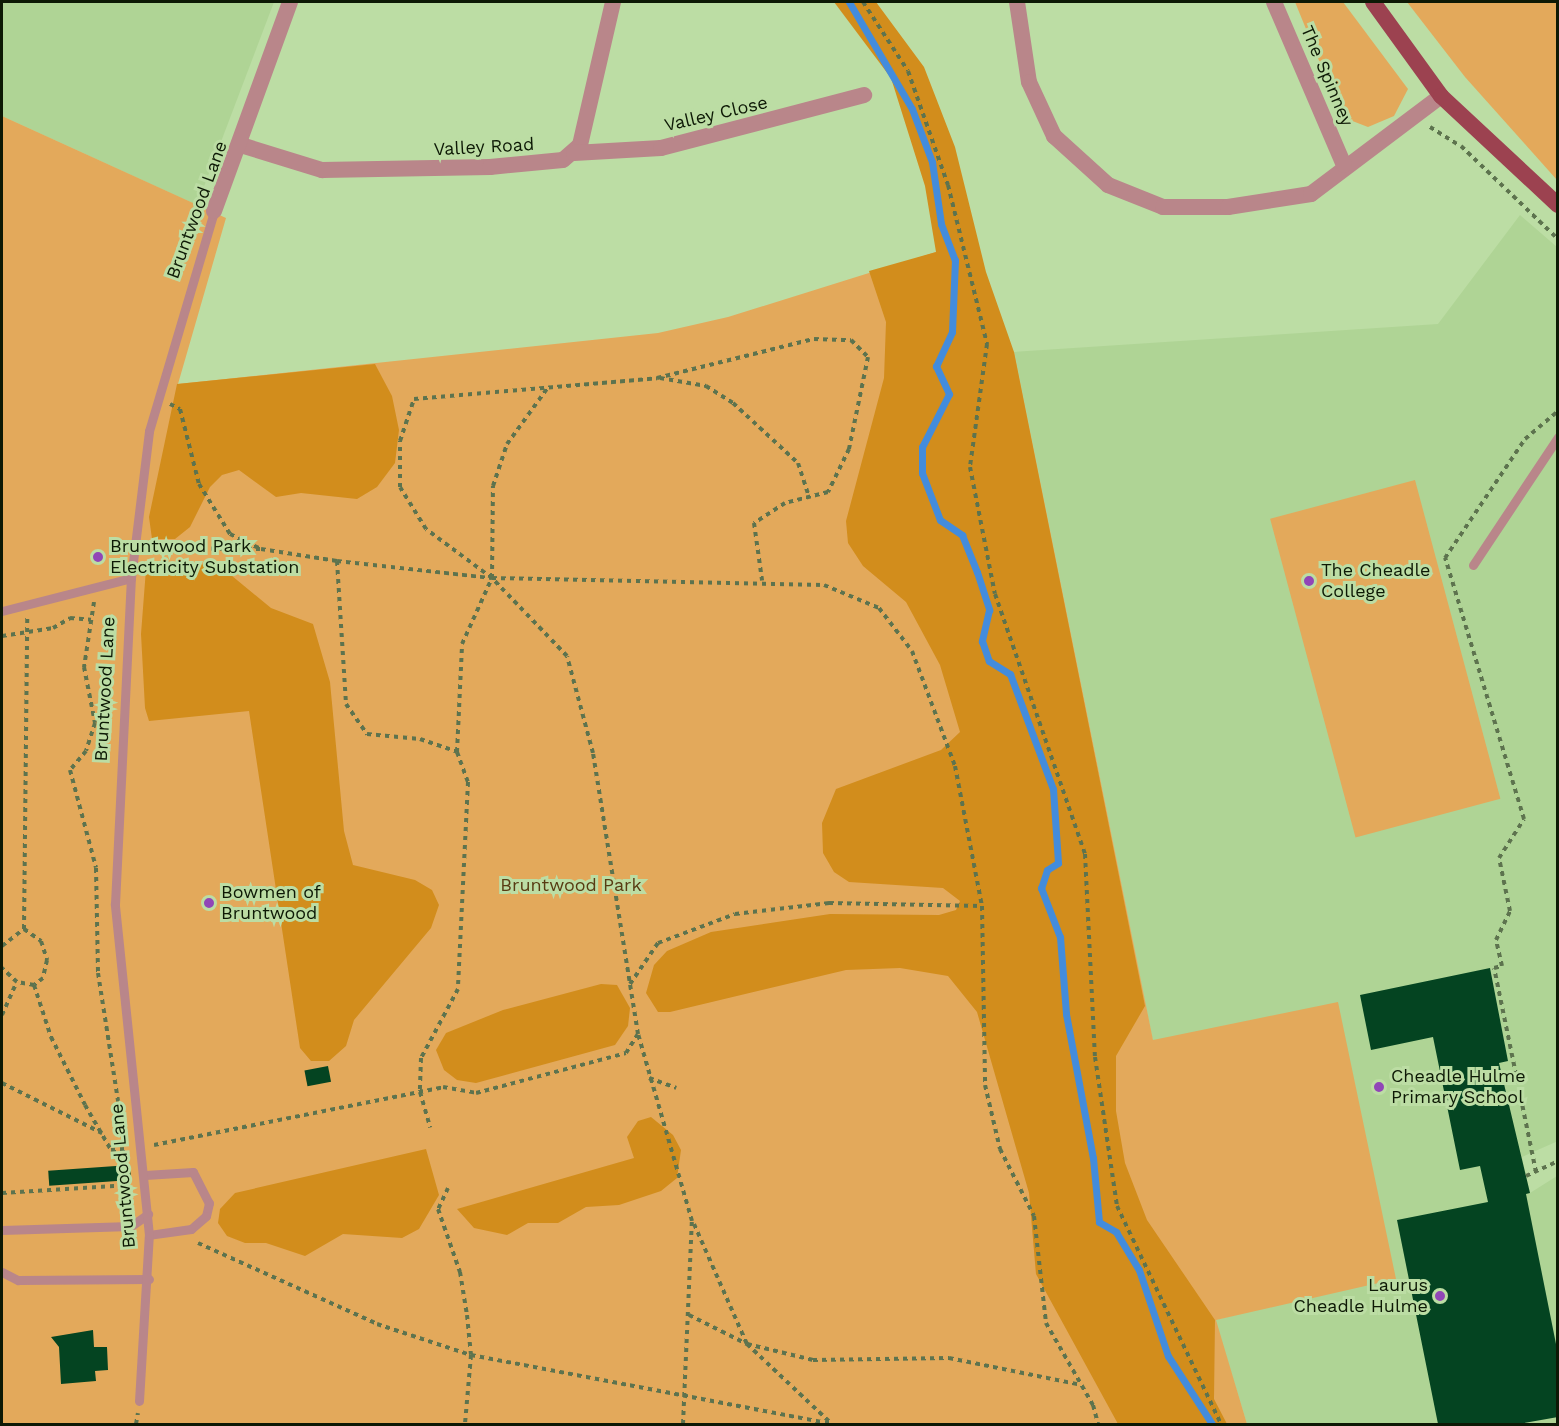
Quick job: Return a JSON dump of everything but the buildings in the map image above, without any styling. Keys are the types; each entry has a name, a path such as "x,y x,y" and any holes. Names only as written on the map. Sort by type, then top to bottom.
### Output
{"main road":[{"path":"1373,2 1441,96 1557,205"}],"street":[{"name":"Bruntwood Lane","path":"214,211 241,145 290,2"},
{"path":"574,153 613,2"},
{"path":"1017,2 1029,82 1054,136 1108,185 1163,207 1228,207 1311,194 1344,165 1441,96"},
{"name":"The Spinney","path":"1274,2 1344,165"},
{"name":"Valley Close","path":"574,153 661,147 864,95"},
{"name":"Valley Road","path":"241,145 322,170 549,163 574,153"}],"lane":[{"name":"Bruntwood Lane","path":"140,1401 149,1279 148,1214 115,904 131,578 157,398 214,211"},
{"path":"1473,565 1557,437"},
{"path":"2,611 131,578"},
{"path":"145,1179 186,1169 199,1178 208,1211 200,1223 179,1234 149,1235"},
{"path":"2,1230 131,1226 148,1214"},
{"path":"2,1272 18,1280 149,1279"}],"path":[{"path":"863,2 908,71 948,185 987,344 970,467 995,594 1085,854 1095,1057 1117,1206 1221,1425"},
{"path":"1418,113 1557,239"},
{"path":"762,580 754,524 785,503 828,492 849,449 868,357 851,340 814,339 657,378 414,399 400,441 400,487 426,529 492,578 567,656 593,753 638,1034 692,1221 747,1344 833,1424"},
{"path":"657,378 706,386 733,402 798,463 809,497"},
{"path":"429,1128 420,1092 421,1058 458,989 468,782 458,752 462,644 492,578 494,486 507,444 549,386"},
{"path":"157,398 180,409 199,484 230,534 261,549"},
{"path":"1536,1172 1494,968 1502,966 1496,940 1510,911 1498,858 1524,819 1445,558 1525,440 1557,411"},
{"path":"134,547 261,549 337,561 492,578 762,580 825,585 879,608 912,651 955,765 982,906 985,1084 1000,1149 1034,1216 1046,1323 1098,1425"},
{"path":"337,561 346,704 367,734 420,739 458,752"},
{"path":"96,587 84,667 95,723 87,751 70,770 96,868 98,973 120,1114"},
{"path":"27,603 24,929 46,951 47,970 34,985"},
{"path":"2,636 27,633 70,618 91,620"},
{"path":"630,986 658,943 735,914 829,903 982,906"},
{"path":"2,946 24,929"},
{"path":"2,968 17,982 34,985"},
{"path":"2,1015 17,982"},
{"path":"34,985 51,1037 111,1150 142,1147 443,1087 476,1093 626,1053 638,1034"},
{"path":"649,1078 676,1088"},
{"path":"2,1083 103,1134"},
{"path":"123,1137 125,1149"},
{"path":"1526,1176 1557,1161"},
{"path":"2,1193 145,1179"},
{"path":"448,1188 438,1209 460,1272 471,1355 465,1425"},
{"path":"682,1425 692,1221"},
{"path":"179,1234 377,1324 471,1355 582,1372 685,1399 833,1424"},
{"path":"689,1315 747,1344 813,1360 949,1358 1077,1384"}],"shaded area":[{"path":"2,2 274,2 197,205 2,116"},
{"path":"834,2 876,2 924,67 955,147 986,272 1014,352 1145,1006 1116,1056 1116,1111 1125,1163 1147,1220 1215,1320 1214,1399 1227,1424 1118,1424 1036,1274 1029,1193 977,1012 948,976 900,968 846,970 670,1012 658,1012 646,993 654,965 667,951 711,932 830,914 939,915 956,910 960,901 943,888 849,882 834,872 823,853 822,823 836,789 941,750 960,732 940,665 906,602 863,566 848,543 846,521 884,378 886,322 869,271 936,252 925,186 891,78"},
{"name":"The Cheadle College","path":"1520,215 1557,247 1558,1141 1522,1157 1530,1193 1557,1176 1557,1424 1247,1424 1215,1320 1247,1312 1189,1034 1153,1041 1014,352 1438,324"},
{"path":"375,364 392,396 399,430 395,463 377,487 357,499 301,493 276,497 239,470 222,475 210,487 190,527 175,539 152,539 149,517 177,384"},
{"path":"177,562 220,566 271,608 313,624 330,682 344,831 353,865 415,880 432,890 439,905 431,928 354,1020 346,1046 329,1061 311,1061 300,1048 249,711 149,721 145,708 141,634 146,569"},
{"path":"601,984 617,985 630,1008 628,1026 615,1045 476,1083 457,1080 444,1070 436,1050 446,1033 503,1010"},
{"path":"651,1117 673,1135 681,1150 677,1178 661,1191 619,1205 586,1207 558,1223 528,1223 507,1235 474,1228 457,1209 634,1158 627,1137 638,1121"},
{"path":"426,1149 439,1195 419,1229 402,1238 343,1234 305,1256 266,1243 245,1243 227,1236 218,1223 220,1209 235,1193"}],"green space":[{"path":"1295,2 1343,2 1408,89 1394,116 1368,127 1342,117"},
{"path":"1407,2 1557,2 1557,180 1465,77"},
{"name":"Bruntwood Park","path":"2,116 226,218 178,384 658,333 728,317 936,252 1014,352 1153,1040 1338,1002 1396,1279 1216,1320 1247,1424 2,1424"},
{"path":"1415,480 1500,799 1356,838 1270,519"}],"waterway":[{"path":"849,2 912,109 932,162 941,224 955,260 952,332 936,366 949,394 922,447 922,473 940,520 962,535 989,610 982,641 989,661 1010,674 1053,789 1058,863 1047,870 1041,888 1060,937 1066,1014 1093,1158 1099,1222 1116,1232 1139,1270 1168,1356 1212,1424"}],"place":[{"name":"Bruntwood Park Electricity Substation","path":"98,557"},
{"name":"The Cheadle College","path":"1309,581"},
{"name":"Bowmen of Bruntwood","path":"209,903"},
{"name":"Cheadle Hulme Primary School","path":"1379,1087"},
{"name":"Laurus Cheadle Hulme","path":"1440,1296"}]}
